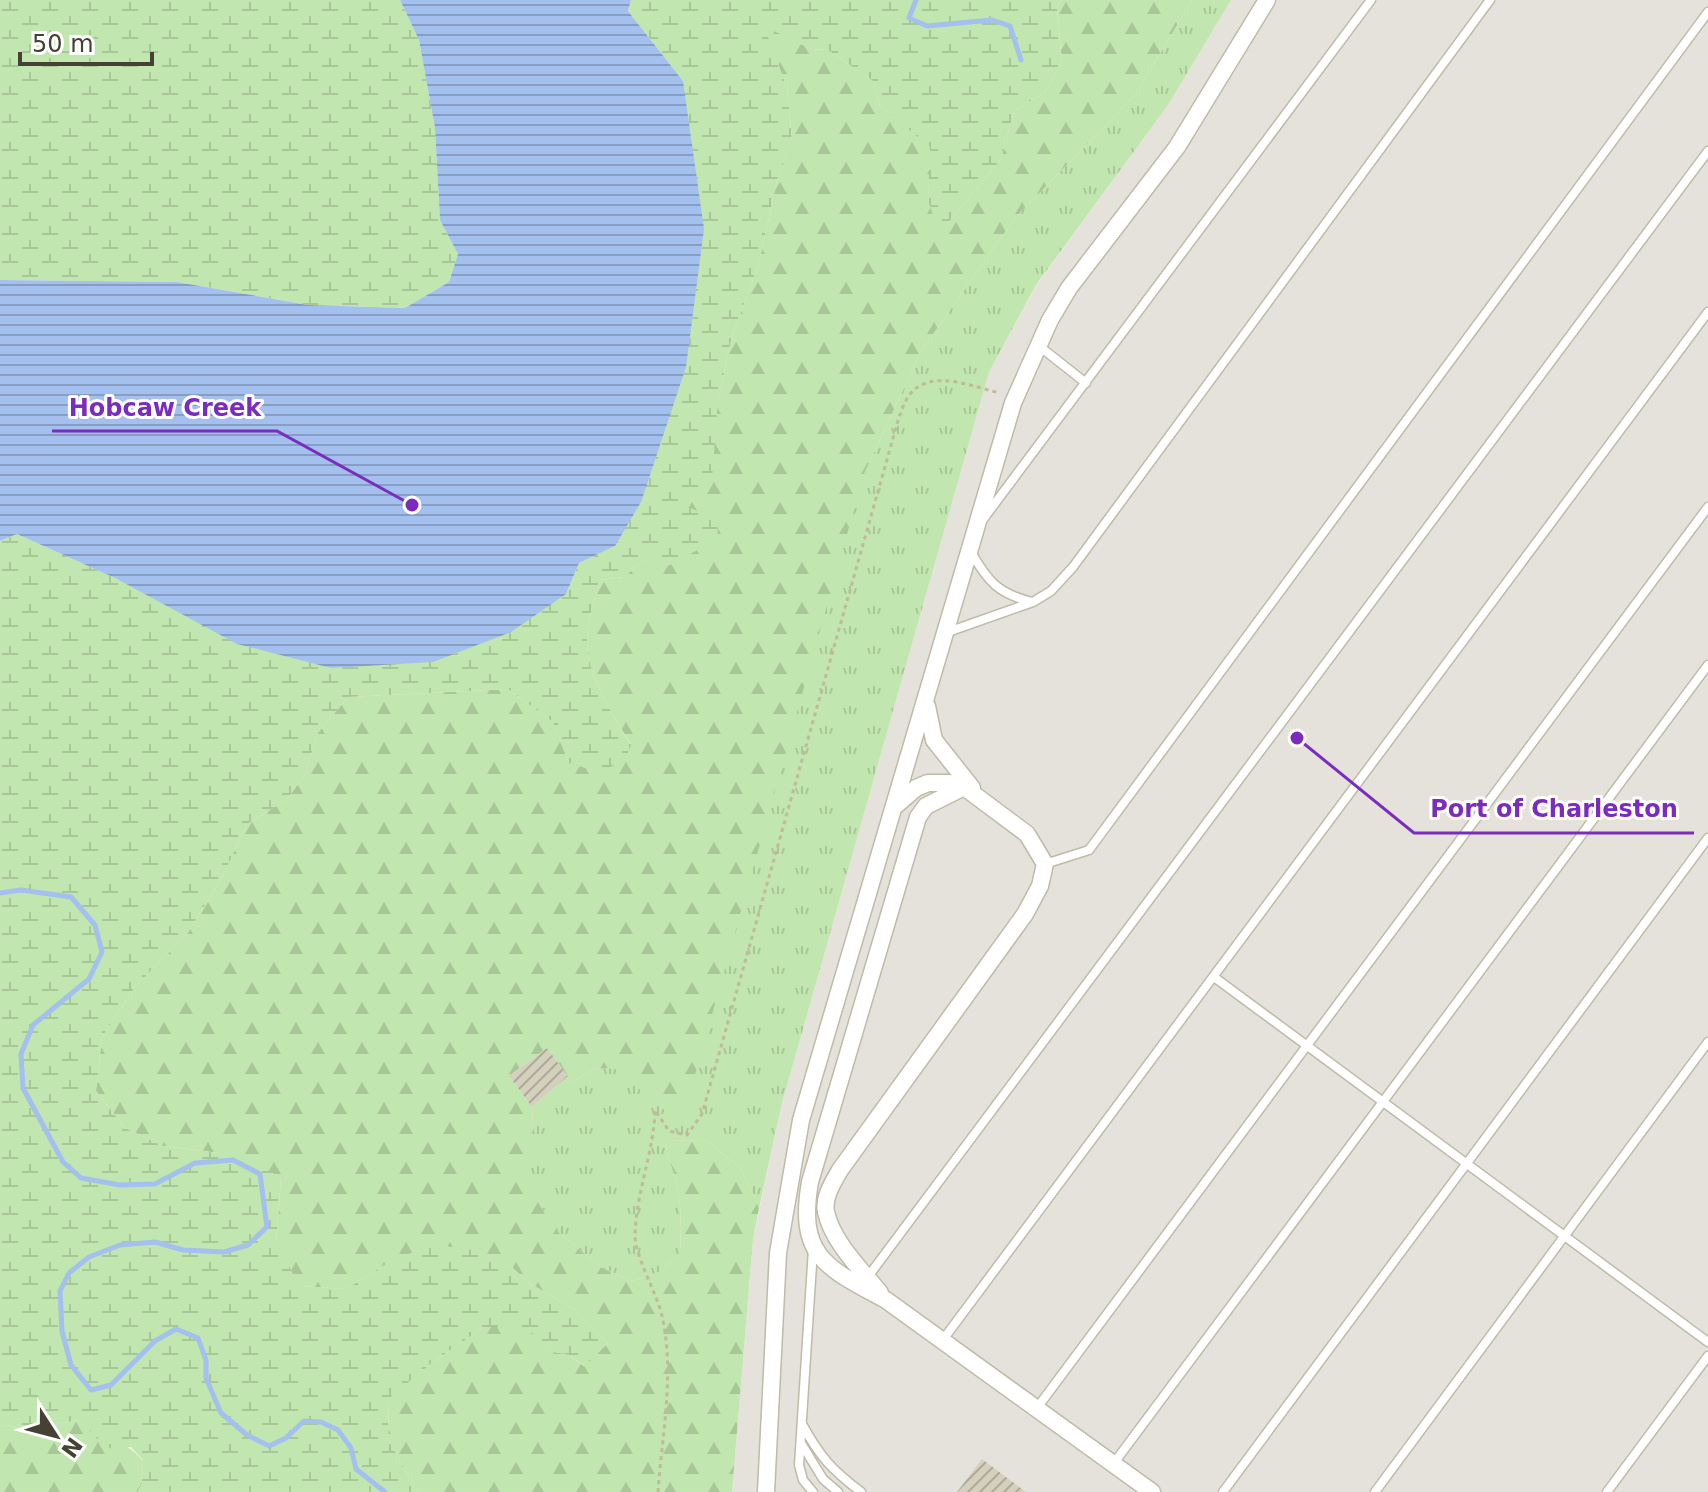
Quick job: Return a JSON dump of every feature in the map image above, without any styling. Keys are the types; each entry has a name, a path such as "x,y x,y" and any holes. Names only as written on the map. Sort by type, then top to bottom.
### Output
{"street":[{"path":"766,1492 778,1253 801,1120 1016,397 1069,288 1177,147 1267,0"},
{"path":"926,696 934,740 944,756 985,802"},
{"path":"886,1300 840,1242 825,1210 829,1189 1025,914 1040,886 1045,864 1027,834 964,787 928,783 916,788 893,808"},
{"path":"964,787 926,806 918,817 810,1182 805,1211 807,1232 819,1257 840,1275 886,1300 1152,1492"}],"lane":[{"path":"976,528 1371,0"},
{"path":"945,633 1033,602 1051,591 1073,567 1490,0"},
{"path":"1045,864 1089,850 1708,12"},
{"path":"867,1278 1708,151"},
{"path":"942,1341 1708,312"},
{"path":"1039,346 1086,383"},
{"path":"1037,1408 1708,507"},
{"path":"970,550 989,580 1010,596 1033,602"},
{"path":"1114,1463 1708,665"},
{"path":"1223,1492 1708,838"},
{"path":"1214,977 1708,1342"},
{"path":"1375,1492 1708,1042"},
{"path":"813,1245 799,1465 803,1480 813,1492"},
{"path":"1607,1492 1708,1356"},
{"path":"802,1424 818,1454 861,1492"},
{"path":"801,1443 823,1479 838,1492"}],"path":[{"path":"658,1492 670,1365 662,1315 635,1238 642,1180 655,1137 655,1110 669,1131 687,1135 702,1114 895,432 909,395 923,382 951,381 1016,397"}],"shaded area":[{"path":"1231,0 1708,0 1708,1492 732,1492 753,1239 782,1103 989,372 1036,286 1168,105"}],"green space":[{"path":"0,0 400,0 419,40 435,128 440,220 458,254 449,282 405,308 308,305 177,282 0,280"},
{"path":"631,0 1060,0 1057,7 1062,62 1045,92 1014,111 1001,159 947,224 936,225 928,200 930,147 880,106 873,81 828,50 811,49 764,26 787,88 792,140 777,180 759,263 732,336 718,401 712,480 694,490 689,507 717,521 718,539 668,566 646,558 624,577 601,580 590,616 587,645 590,665 605,701 631,745 624,761 599,772 569,763 553,722 508,689 348,697 317,734 306,773 287,799 246,825 223,876 187,934 135,987 102,1037 96,1091 125,1128 163,1146 219,1153 260,1163 281,1179 276,1241 299,1286 346,1289 391,1261 431,1245 465,1248 506,1262 529,1283 574,1309 608,1343 585,1366 566,1354 554,1352 526,1327 484,1327 433,1362 389,1398 388,1439 417,1492 138,1492 142,1483 143,1460 131,1447 105,1448 81,1420 24,1429 0,1425 0,541 17,534 117,579 566,594 579,563 615,546 683,81 628,11"},
{"path":"1060,0 1192,0 1136,94 1015,218 921,351 864,474 691,1089 677,1110 668,1113 614,1068 594,1069 572,1082 547,1048 509,1076 532,1107 533,1127 524,1181 557,1231 602,1268 632,1281 659,1272 680,1253 679,1196 666,1141 705,1140 740,1167 759,1208 753,1239 732,1492 417,1492 388,1439 389,1397 433,1362 484,1327 526,1326 554,1352 566,1354 584,1366 608,1343 574,1309 529,1283 506,1262 391,1261 346,1289 298,1286 276,1242 281,1179 219,1153 163,1146 125,1128 96,1091 102,1037 135,987 187,934 223,876 246,825 287,799 306,773 317,734 348,697 508,689 553,722 569,763 631,744 605,701 590,665 587,635 590,616 601,580 624,577 646,558 689,507 732,336 759,263 777,180 792,139 787,88 763,25 811,49 828,50 873,81 880,106 931,147 928,200 947,224 1001,159 1014,111 1045,92 1062,62 1057,7"},
{"path":"1192,0 1231,0 1168,105 1036,285 989,372 782,1103 759,1208 740,1167 705,1140 666,1141 679,1196 680,1253 659,1272 632,1281 602,1268 557,1231 523,1181 533,1127 532,1107 568,1076 572,1082 594,1069 614,1068 864,474 921,351 1015,218 1136,94"},
{"path":"81,1420 97,1432 128,1447 143,1461 142,1483 138,1492 0,1492 0,1425 24,1429"}],"water":[{"path":"400,0 631,0 628,11 683,81 704,229 686,367 641,502 615,546 579,563 566,594 511,632 433,662 331,668 237,644 117,579 17,534 0,541 0,280 177,282 308,305 405,308 449,282 458,254 440,220 435,128 419,40"}],"building":[{"path":"547,1048 568,1076 532,1107 509,1076"},
{"path":"982,1459 1026,1492 957,1492"}],"waterway":[{"path":"916,0 909,18 927,26 992,20 1010,26 1021,60"},
{"path":"0,893 21,890 71,897 95,925 102,952 89,979 33,1025 21,1054 23,1088 63,1162 81,1178 120,1185 155,1184 195,1163 233,1160 260,1174 267,1227 248,1245 224,1252 183,1250 155,1242 120,1245 89,1257 69,1273 60,1291 62,1331 71,1365 91,1390 111,1385 155,1341 176,1329 198,1338 206,1360 206,1378 221,1413 247,1435 269,1446 286,1438 304,1421 321,1422 338,1430 351,1448 356,1469 385,1492"}],"place":[{"name":"Hobcaw Creek","path":"412,505"},
{"name":"Port of Charleston","path":"1297,738"}]}
